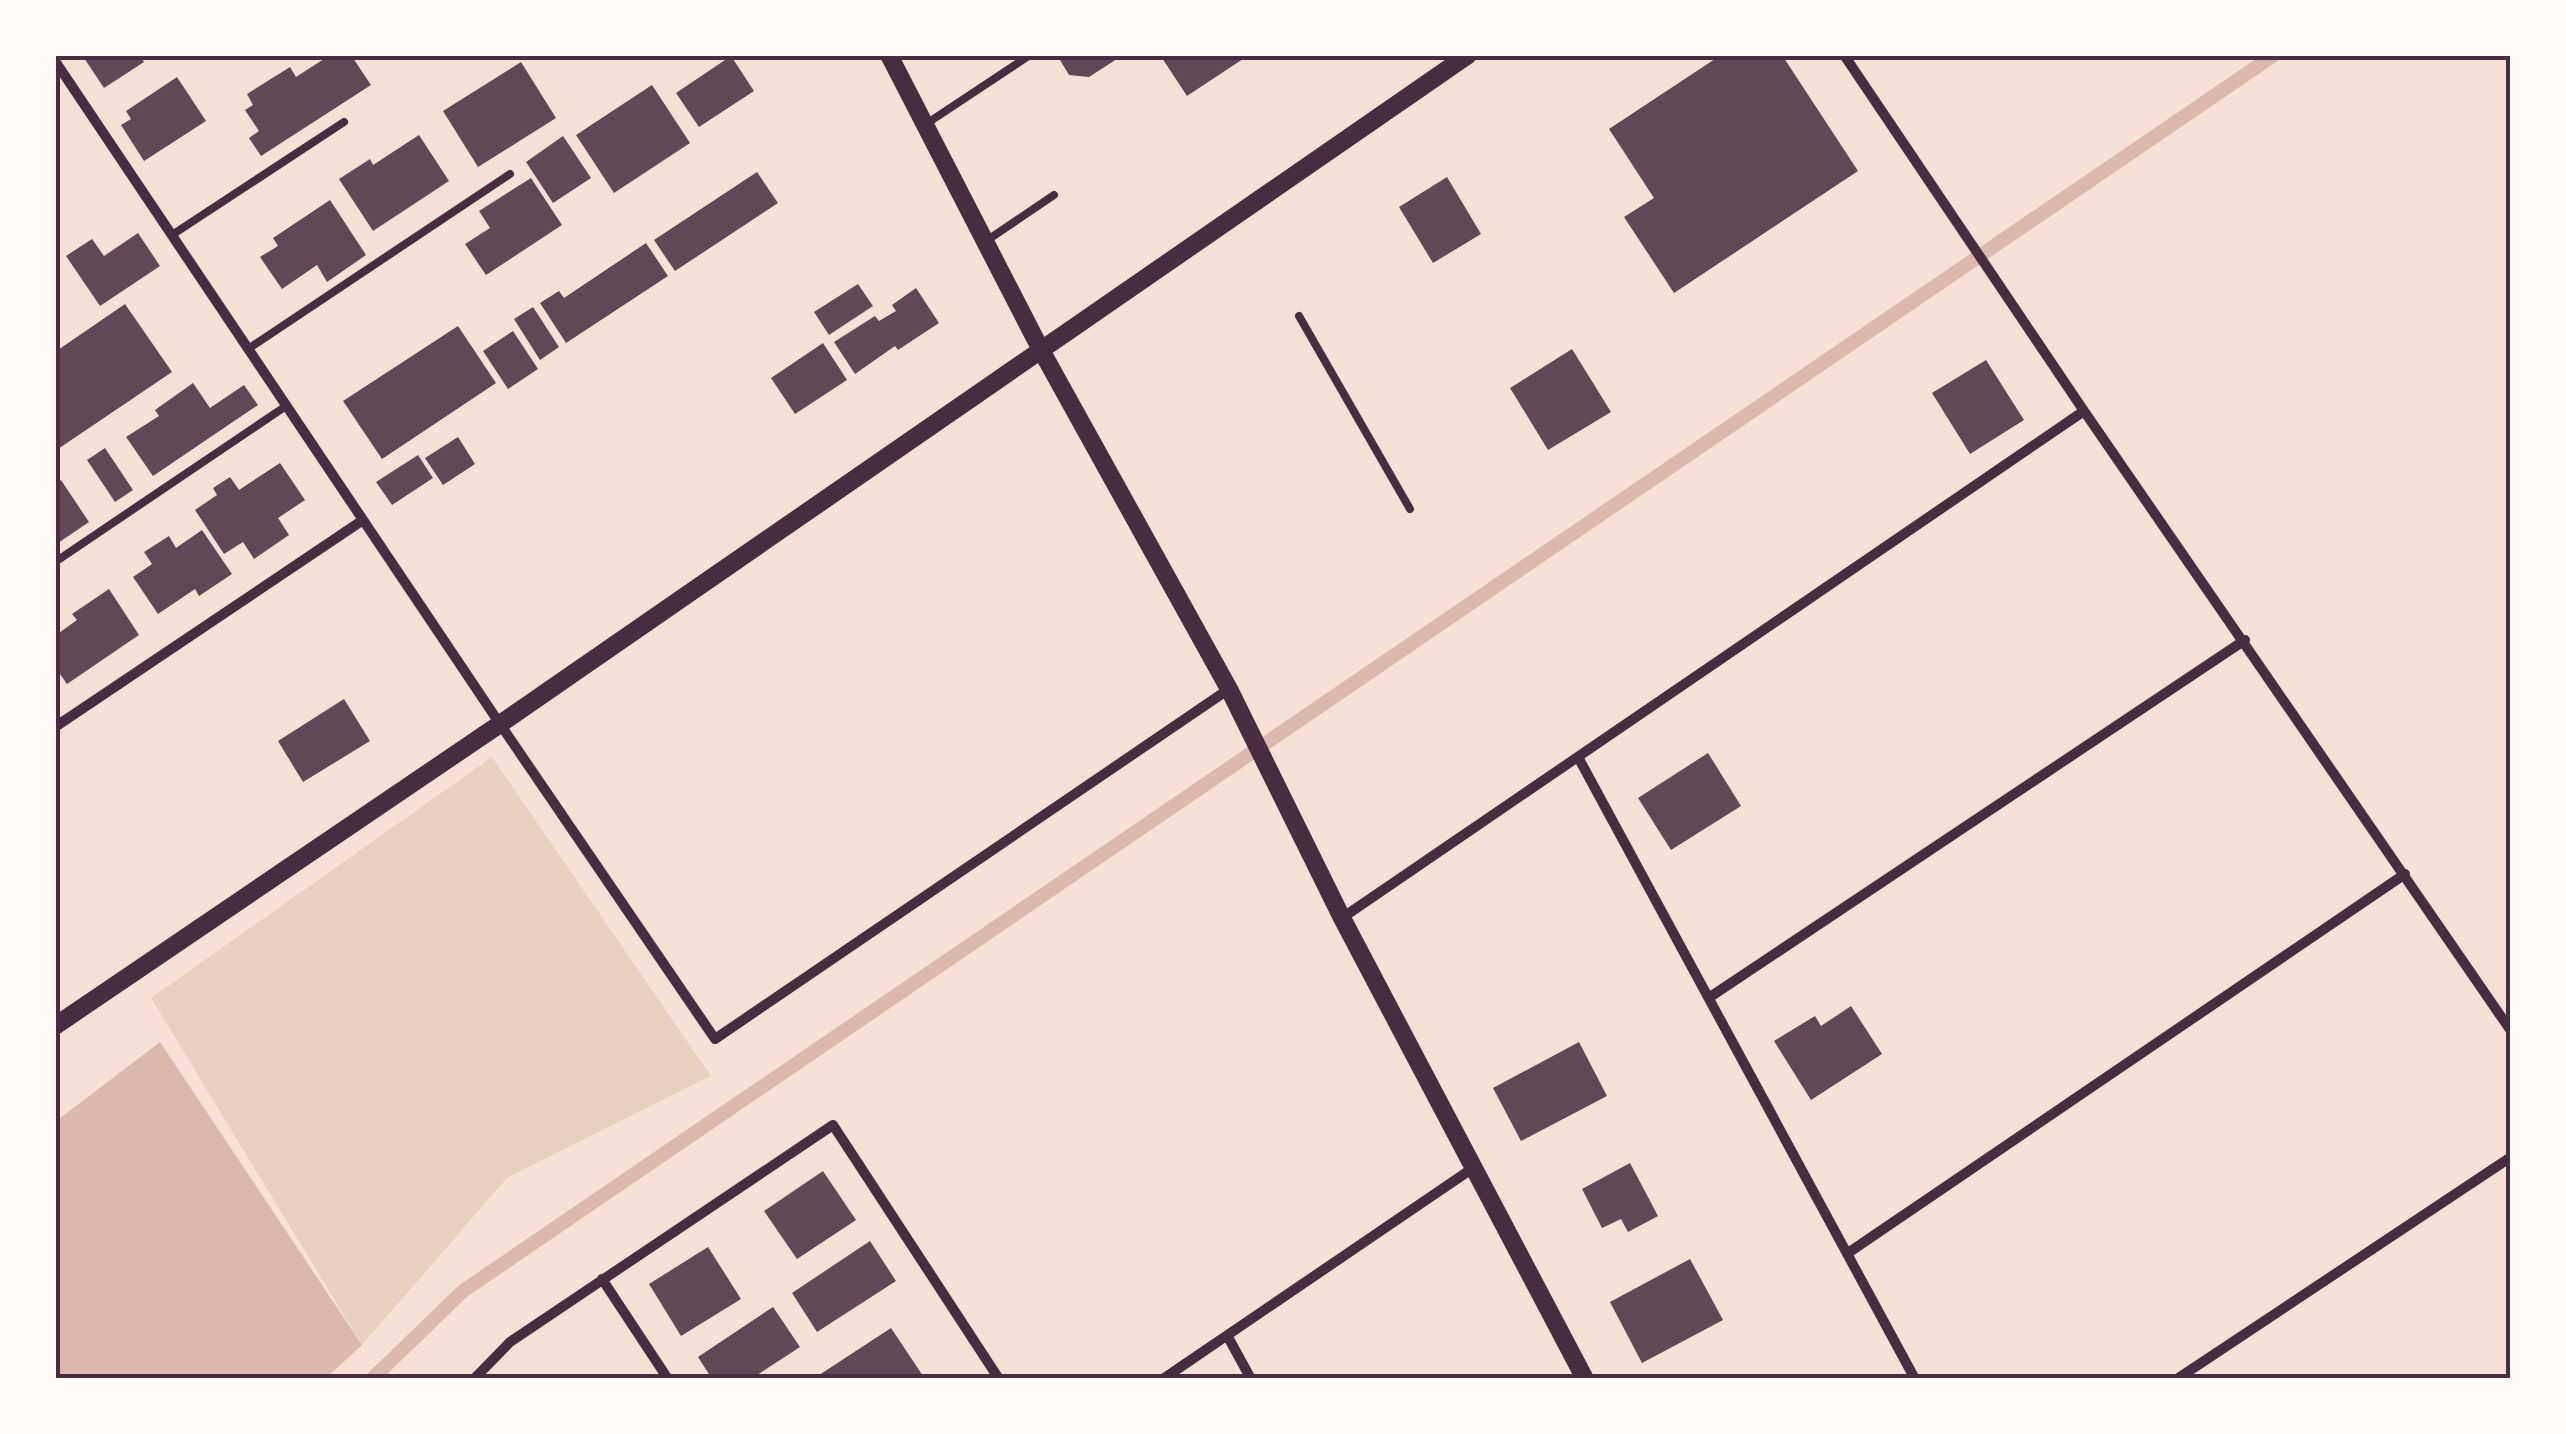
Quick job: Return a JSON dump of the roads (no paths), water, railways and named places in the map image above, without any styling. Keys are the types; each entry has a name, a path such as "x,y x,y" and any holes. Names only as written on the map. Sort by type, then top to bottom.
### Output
{"street":[{"path":"889,55 1041,350 1228,689 1342,918 1585,1379"},
{"path":"55,1026 500,724 1468,55"},
{"path":"1844,55 2084,412 2511,1030"},
{"path":"55,61 716,1039 1228,689"},
{"path":"1342,918 2084,412"},
{"path":"55,727 363,520"},
{"path":"1710,997 2245,640"},
{"path":"1578,756 1915,1379"},
{"path":"1848,1253 2405,874"},
{"path":"474,1379 510,1342 833,1125 999,1379"},
{"path":"2177,1379 2511,1156"},
{"path":"1163,1379 1473,1168"},
{"path":"602,1279 668,1379"},
{"path":"1228,1336 1251,1379"}],"lane":[{"path":"926,124 1030,55"},
{"path":"172,234 344,122"},
{"path":"248,349 510,174"},
{"path":"986,241 1054,195"},
{"path":"1299,316 1410,509"},
{"path":"55,562 286,406"}],"waterway":[{"path":"372,1379 463,1291 2274,55"}]}
